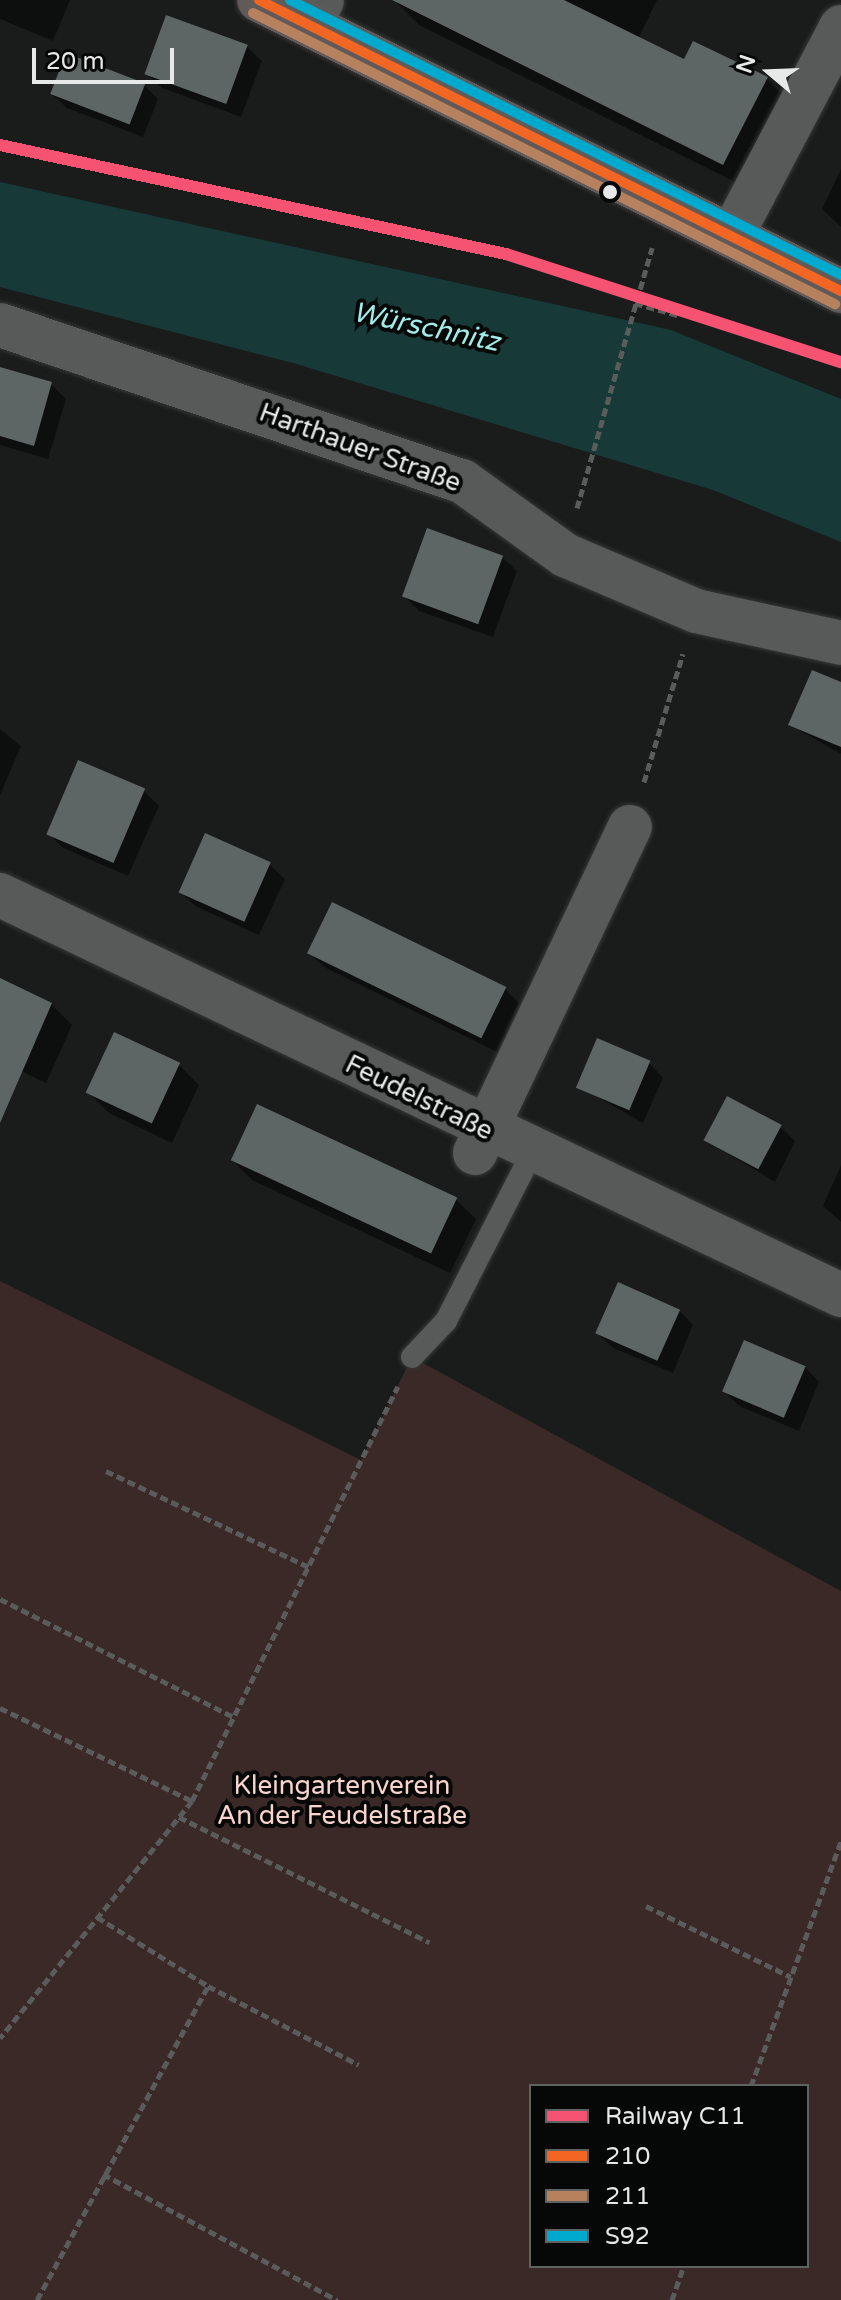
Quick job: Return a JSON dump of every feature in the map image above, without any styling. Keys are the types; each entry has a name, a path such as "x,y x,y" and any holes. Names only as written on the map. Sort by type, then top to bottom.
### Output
{"main road":[{"path":"259,0 316,12 666,204 841,291"}],"street":[{"path":"732,235 841,27"},
{"name":"Harthauer Straße","path":"0,325 462,481 565,555 696,611 841,643"},
{"path":"481,1142 630,827"},
{"name":"Feudelstraße","path":"0,895 481,1142 532,1153 841,1295"}],"lane":[{"path":"412,1357 446,1321 532,1153"}],"path":[{"path":"586,471 666,204"},
{"path":"635,303 677,315"},
{"path":"630,827 696,611"},
{"path":"0,2038 192,1801 412,1357"},
{"path":"106,1471 309,1567"},
{"path":"0,1599 234,1717"},
{"path":"0,1708 192,1801"},
{"path":"179,1817 429,1942"},
{"path":"752,2084 841,1841"},
{"path":"646,1906 791,1977"},
{"path":"97,1917 208,1986 359,2065"},
{"path":"37,2300 208,1986"},
{"path":"103,2174 337,2300"},
{"path":"672,2300 683,2268"}],"green space":[{"name":"Kleingartenverein An der Feudelstraße","path":"0,1281 361,1460 412,1357 841,1591 841,2300 0,2300"}],"water":[{"name":"Würschnitz","path":"0,182 671,330 841,399 841,542 713,490 293,363 0,287"}],"building":[{"path":"392,0 564,0 684,59 693,41 768,77 723,165"},
{"path":"166,15 248,45 226,104 144,74"},
{"path":"66,53 145,83 130,125 50,94"},
{"path":"0,367 52,382 34,446 0,436"},
{"path":"427,528 503,556 478,624 402,597"},
{"path":"812,670 841,682 841,747 788,725"},
{"path":"78,760 145,789 114,863 46,835"},
{"path":"205,833 271,862 244,922 179,892"},
{"path":"332,902 506,987 481,1038 307,953"},
{"path":"0,978 52,1003 0,1123"},
{"path":"114,1032 180,1063 152,1124 86,1093"},
{"path":"597,1038 650,1061 629,1110 576,1088"},
{"path":"727,1096 782,1125 758,1169 704,1140"},
{"path":"257,1104 457,1197 431,1254 231,1160"},
{"path":"618,1282 680,1310 657,1361 595,1333"},
{"path":"744,1340 806,1366 784,1418 722,1392"}],"rail line":[{"name":"C11","path":"0,145 506,254 841,362"}],"transit line":[{"name":"210","path":"259,0 841,291"},
{"name":"S92","path":"290,0 841,275"},
{"name":"211","path":"253,13 835,304"}]}
